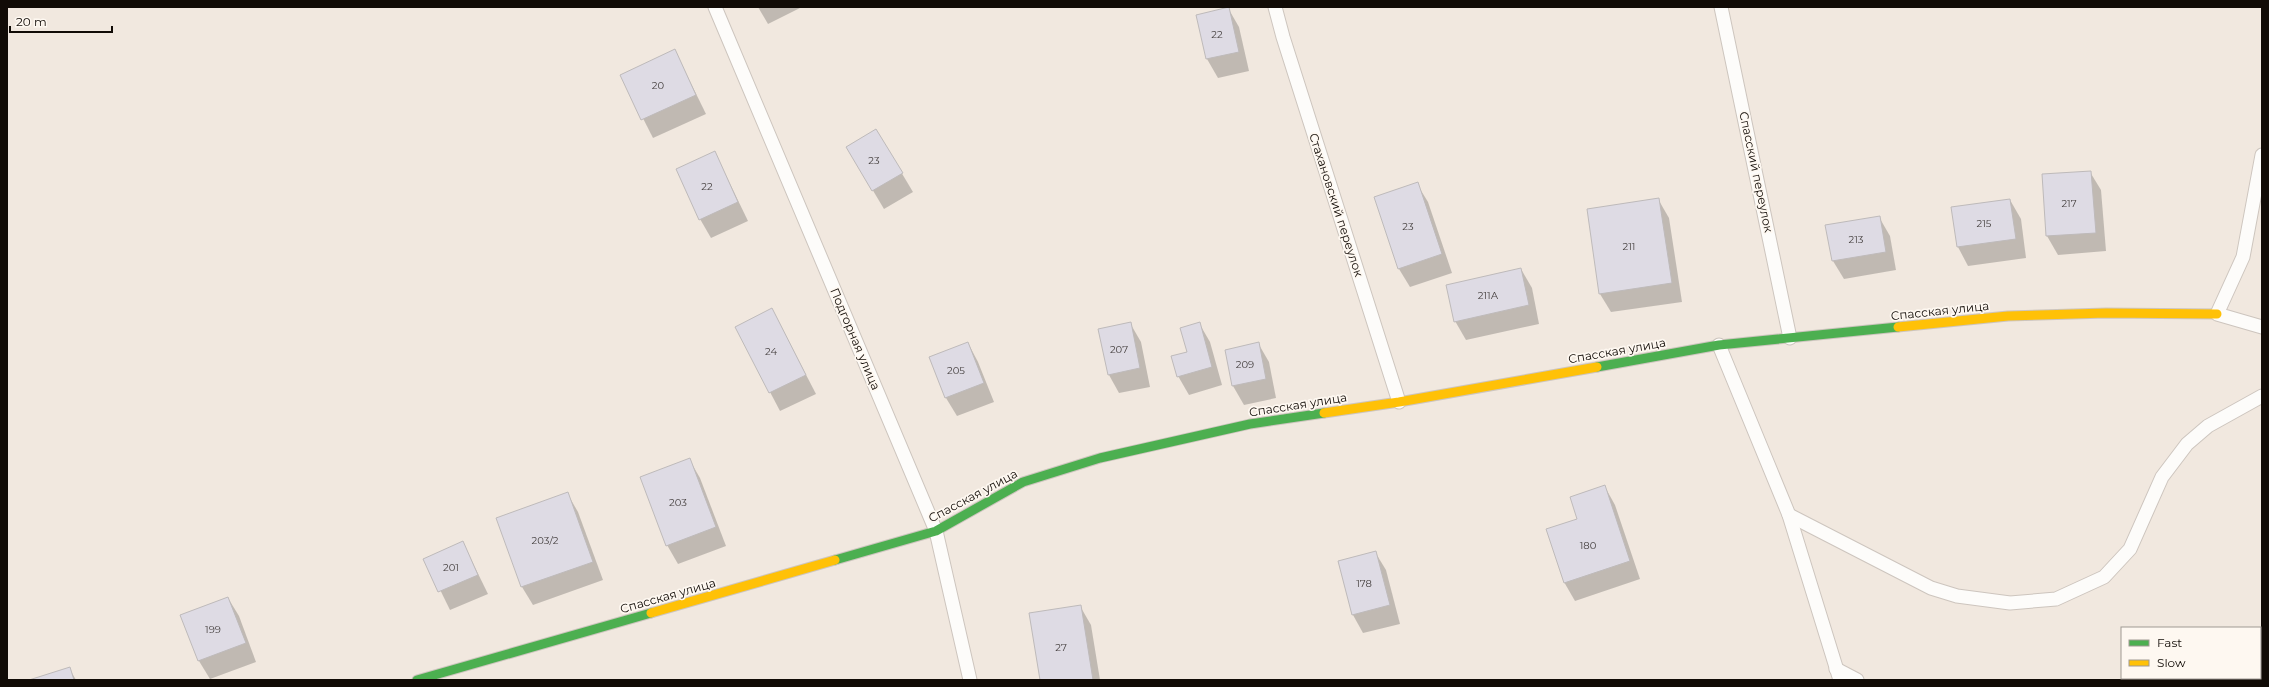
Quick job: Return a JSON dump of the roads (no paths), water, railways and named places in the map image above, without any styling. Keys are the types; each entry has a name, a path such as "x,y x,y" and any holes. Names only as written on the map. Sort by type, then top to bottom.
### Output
{"street":[{"name":"Спасская улица","path":"417,680 936,531 1023,482 1100,458 1250,424 1399,402 1719,345 2008,316 2217,314"}],"lane":[{"name":"Подгорная улица","path":"715,7 936,531 970,680"},
{"name":"Стахановский переулок","path":"1275,7 1283,37 1399,402"},
{"name":"Спасский переулок","path":"1721,7 1790,338"},
{"path":"2262,154 2243,257 2217,314 2262,327"},
{"path":"1719,345 1789,515 1838,674 1857,680"},
{"path":"1789,515 1931,588 1958,596 2010,603 2056,599 2104,577 2130,549 2162,477 2187,444 2208,426 2262,396"}]}
